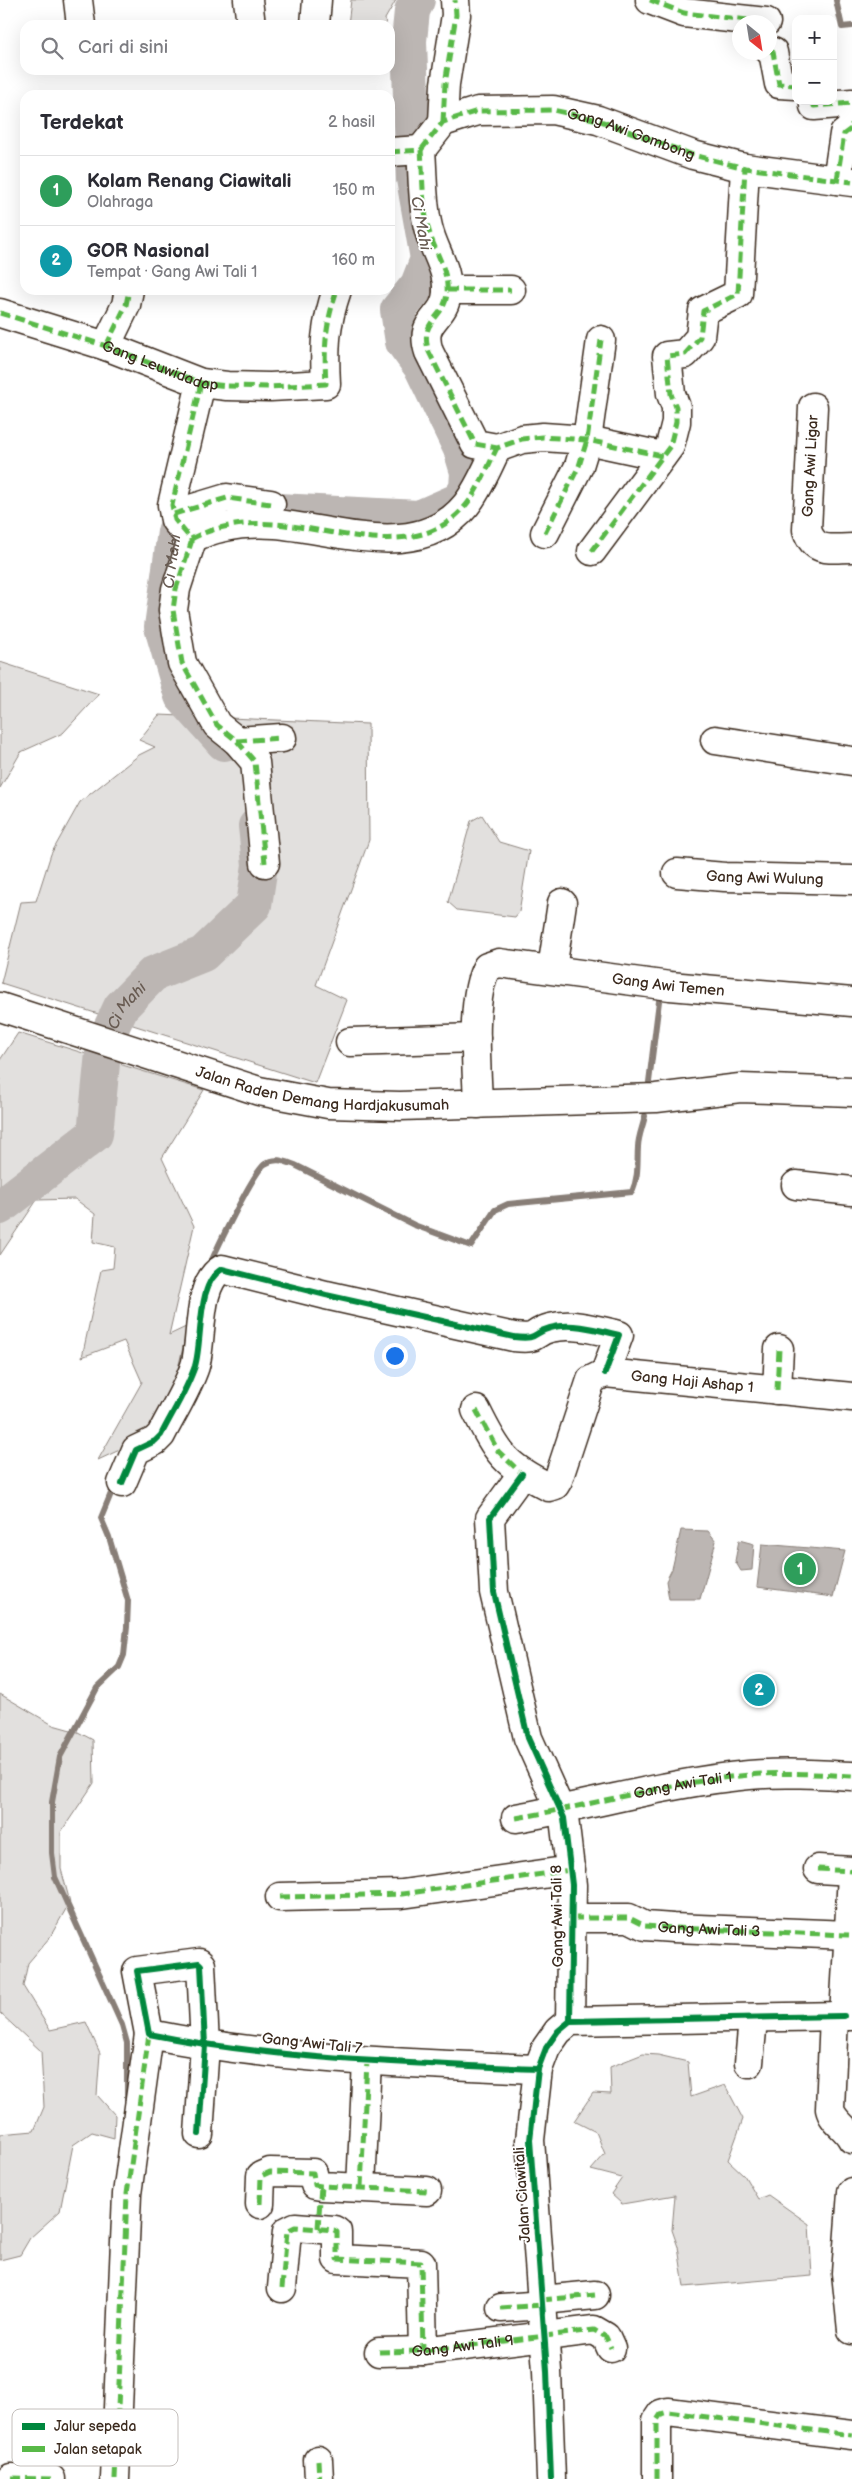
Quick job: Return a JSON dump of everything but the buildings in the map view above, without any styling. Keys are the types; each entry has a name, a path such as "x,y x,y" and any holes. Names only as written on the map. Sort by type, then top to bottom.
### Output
{"street":[{"path":"78,0 80,20"},
{"path":"248,0 250,20"},
{"path":"314,20 316,0"},
{"path":"455,0 456,15 445,84 443,122 421,150 427,225 432,244 441,260 447,290 443,305 427,330 424,339 427,346 475,444 497,448 522,439 543,437 587,440 662,456"},
{"path":"650,0 684,13 732,18"},
{"path":"774,60 779,84 792,85"},
{"path":"837,104 852,103"},
{"path":"814,105 827,105"},
{"name":"Gang Awi Gombong","path":"443,122 478,111 553,110 598,120 692,156 744,168 815,179 844,181"},
{"path":"844,181 844,134 852,128 852,123"},
{"path":"395,152 421,150"},
{"path":"592,551 670,446 676,422 676,407 671,394 667,356 685,354 700,337 703,311 738,294 739,238 744,168"},
{"path":"447,290 511,290"},
{"path":"106,346 126,305 128,295"},
{"name":"Gang Leuwidadap","path":"0,313 106,346 201,383 270,387 326,384 324,341 330,311 336,295"},
{"path":"545,533 579,466 587,440 601,340"},
{"path":"201,383 172,505 182,527 173,610 182,663 217,725 237,741 255,762 258,776 264,863"},
{"name":"Gang Awi Ligar","path":"813,407 807,530 814,544 819,548 852,548"},
{"path":"182,527 208,531 246,524 276,524 373,539 407,536 435,530 450,521 467,504 497,448"},
{"path":"182,527 227,498 271,504"},
{"path":"237,741 282,738"},
{"path":"714,740 852,761"},
{"name":"Gang Awi Wulung","path":"677,873 726,877 852,880"},
{"path":"552,970 562,903"},
{"name":"Gang Awi Temen","path":"476,1038 480,979 487,967 499,963 670,986 852,1002"},
{"name":"Jalan Raden Demang Hardjakusumah","path":"0,1007 259,1091 328,1104 400,1106 656,1098 740,1088 852,1092"},
{"path":"350,1042 476,1038 478,1104"},
{"name":"Jalan Raden Demang Hardjakusumah","path":"656,1098 740,1106 852,1109"},
{"path":"796,1185 852,1191"},
{"path":"122,1483 136,1450 155,1441 161,1435 195,1365 206,1294 212,1278 222,1269 326,1295 514,1337 532,1339 549,1328 569,1326 620,1335 605,1372 591,1380 555,1485 549,1487 522,1474 498,1451 476,1410"},
{"path":"777,1390 780,1349"},
{"name":"Gang Haji Ashap 1","path":"605,1372 852,1397"},
{"name":"Gang Awi Tali 8","path":"522,1474 490,1518 494,1592 528,1738 536,1759 562,1811 571,1870 570,2021"},
{"name":"Gang Awi Tali 1","path":"516,1818 562,1811 697,1782 748,1775 791,1773 852,1776"},
{"path":"818,1869 852,1873 843,2016 830,2109 832,2115 848,2131 852,2139"},
{"path":"280,1897 402,1894 571,1870"},
{"name":"Gang Awi Tali 3","path":"572,1918 629,1918 645,1926 673,1928 849,1935"},
{"path":"118,2409 127,2194 149,2034 137,1971 199,1963 201,1965 205,2045 199,2134"},
{"path":"570,2021 843,2016"},
{"path":"749,2064 753,2019"},
{"name":"Jalan Ciawitali","path":"551,2479 542,2303 530,2140 538,2069 546,2048 558,2032 570,2021"},
{"name":"Gang Awi Tali 7","path":"149,2034 205,2045 367,2061 538,2069"},
{"path":"361,2187 367,2061"},
{"path":"260,2204 261,2176 265,2173 313,2173 314,2183 321,2186 427,2191"},
{"path":"318,2228 321,2186"},
{"path":"852,2192 849,2274 852,2330"},
{"path":"282,2288 288,2232 295,2226 337,2232 337,2259 421,2263 423,2351"},
{"path":"501,2308 595,2295"},
{"name":"Gang Awi Tali 9","path":"379,2352 423,2351 598,2331 606,2337 611,2348"},
{"path":"657,2479 657,2420 661,2414 668,2412 852,2435"},
{"path":"115,2479 116,2466"},
{"path":"11,2478 51,2479"}],"shaded area":[{"path":"351,0 396,0 385,20 349,20"},
{"path":"0,662 99,694 63,733 21,752 0,788"},
{"path":"159,715 368,724 369,840 316,985 347,1000 315,1083 1,983 21,902 36,901 51,854 80,802 139,755 155,747 139,740"},
{"path":"482,815 499,842 529,851 519,912 515,917 457,910 448,902 471,821"},
{"path":"18,1033 204,1090 162,1158 194,1226 169,1335 188,1326 172,1394 141,1440 98,1460 142,1382 124,1341 82,1357 101,1270 113,1268 115,1247 93,1242 95,1214 75,1199 37,1200 0,1255 0,1060"},
{"path":"681,1530 708,1531 716,1541 700,1599 669,1599 666,1581 672,1569"},
{"path":"739,1540 754,1544 752,1570 741,1571 735,1561"},
{"path":"762,1544 845,1551 833,1597 757,1587"},
{"path":"0,1694 53,1725 78,1732 93,1740 94,1783 61,1832 61,1869 70,1902 50,1937 28,1963 23,1986 50,2030 86,2022 100,2053 97,2095 115,2115 114,2138 92,2132 73,2145 60,2211 30,2238 20,2255 0,2260 0,2134 34,2131 44,2107 41,2051 0,2013"},
{"path":"643,2054 658,2055 688,2062 691,2097 725,2085 743,2119 728,2160 744,2175 758,2199 768,2195 809,2224 812,2276 684,2287 678,2247 672,2230 675,2195 622,2204 611,2194 622,2178 591,2170 605,2154 596,2132 574,2121 593,2093 611,2094 610,2067"}],"waterway":[{"name":"Ci Mahi","path":"224,743 182,696 162,627 175,532 220,508 419,518 460,500 467,488 468,472 461,449 422,368 403,342 398,310 418,285 428,259 414,179 409,41 412,11 417,0"},
{"path":"836,0 842,27 852,26"},
{"name":"Ci Mahi","path":"0,1207 95,1134 104,1043 121,1007 153,974 203,954 254,905 260,865 256,826"},
{"path":"649,1082 660,993 662,993"},
{"path":"209,1267 244,1195 260,1170 269,1162 280,1160 295,1165 414,1225 471,1246 495,1210 508,1204 632,1192 637,1175 639,1139 645,1116"},
{"path":"114,1486 101,1518 109,1537 128,1601 124,1655 119,1667 97,1688 60,1757 52,1802 52,1853 55,1877 122,2025 127,2043 127,2101"}],"marked path":[{"path":"443,122 445,84 456,15 455,0"},
{"path":"650,0 684,13 732,18"},
{"path":"774,60 779,84 792,85"},
{"path":"837,104 852,103"},
{"path":"814,105 827,105"},
{"path":"421,150 443,122 478,111 553,110 598,120 693,155 745,168 852,182"},
{"path":"837,180 844,134 852,128 852,123"},
{"path":"421,150 426,218 447,284 445,302 429,326 427,333 429,352 475,444 497,448 522,439 543,437 587,440 662,456"},
{"path":"395,152 421,150"},
{"path":"592,551 670,446 676,422 676,407 671,394 667,356 685,354 700,337 703,311 738,294 745,168"},
{"path":"447,290 511,290"},
{"path":"106,346 126,305 128,295"},
{"path":"0,313 106,346 201,383 270,387 326,384 326,336 336,295"},
{"path":"545,533 579,466 587,440 601,340"},
{"path":"201,383 172,505 175,520 191,539 176,589 173,610 182,663 217,725 237,741 255,762 265,863"},
{"path":"191,539 211,530 253,524 275,524 376,538 401,538 425,533 447,523 466,505 479,485 497,448"},
{"path":"174,514 227,498 271,504"},
{"path":"237,741 282,738"},
{"path":"777,1390 779,1349"},
{"path":"476,1410 498,1451 522,1474 519,1478"},
{"path":"516,1818 661,1788 720,1778 775,1774 852,1776"},
{"path":"818,1869 852,1871"},
{"path":"280,1897 402,1894 571,1870"},
{"path":"572,1918 629,1918 645,1926 673,1928 849,1935"},
{"path":"118,2409 127,2194 149,2034"},
{"path":"361,2187 367,2061"},
{"path":"260,2204 261,2176 270,2172 313,2173 315,2185 321,2186 427,2191"},
{"path":"318,2228 321,2186"},
{"path":"282,2288 287,2231 295,2227 334,2230 337,2232 337,2259 421,2263 423,2351"},
{"path":"542,2300 595,2295"},
{"path":"501,2308 543,2305"},
{"path":"379,2352 423,2351 594,2330 606,2337 611,2348"},
{"path":"657,2479 657,2420 661,2414 668,2412 852,2435"},
{"path":"318,2460 319,2479"},
{"path":"115,2479 116,2466"},
{"path":"11,2478 51,2479"}],"cycle path":[{"path":"122,1483 136,1450 155,1441 161,1435 188,1384 195,1366 204,1299 208,1286 214,1276 222,1269 326,1295 514,1337 528,1338 558,1326 585,1327 619,1335 605,1373"},
{"path":"522,1474 490,1518 494,1592 528,1738 564,1818 572,1885 570,2021"},
{"path":"199,2134 205,2045 201,1965 199,1963 137,1971 149,2034 197,2043 246,2050 294,2055 538,2069"},
{"path":"551,2479 547,2371 530,2140 538,2069 546,2048 558,2031 570,2021 844,2016"}],"place":[{"name":"Kolam Renang Ciawitali","path":"800,1569"},
{"name":"GOR Nasional","path":"759,1690"}]}
